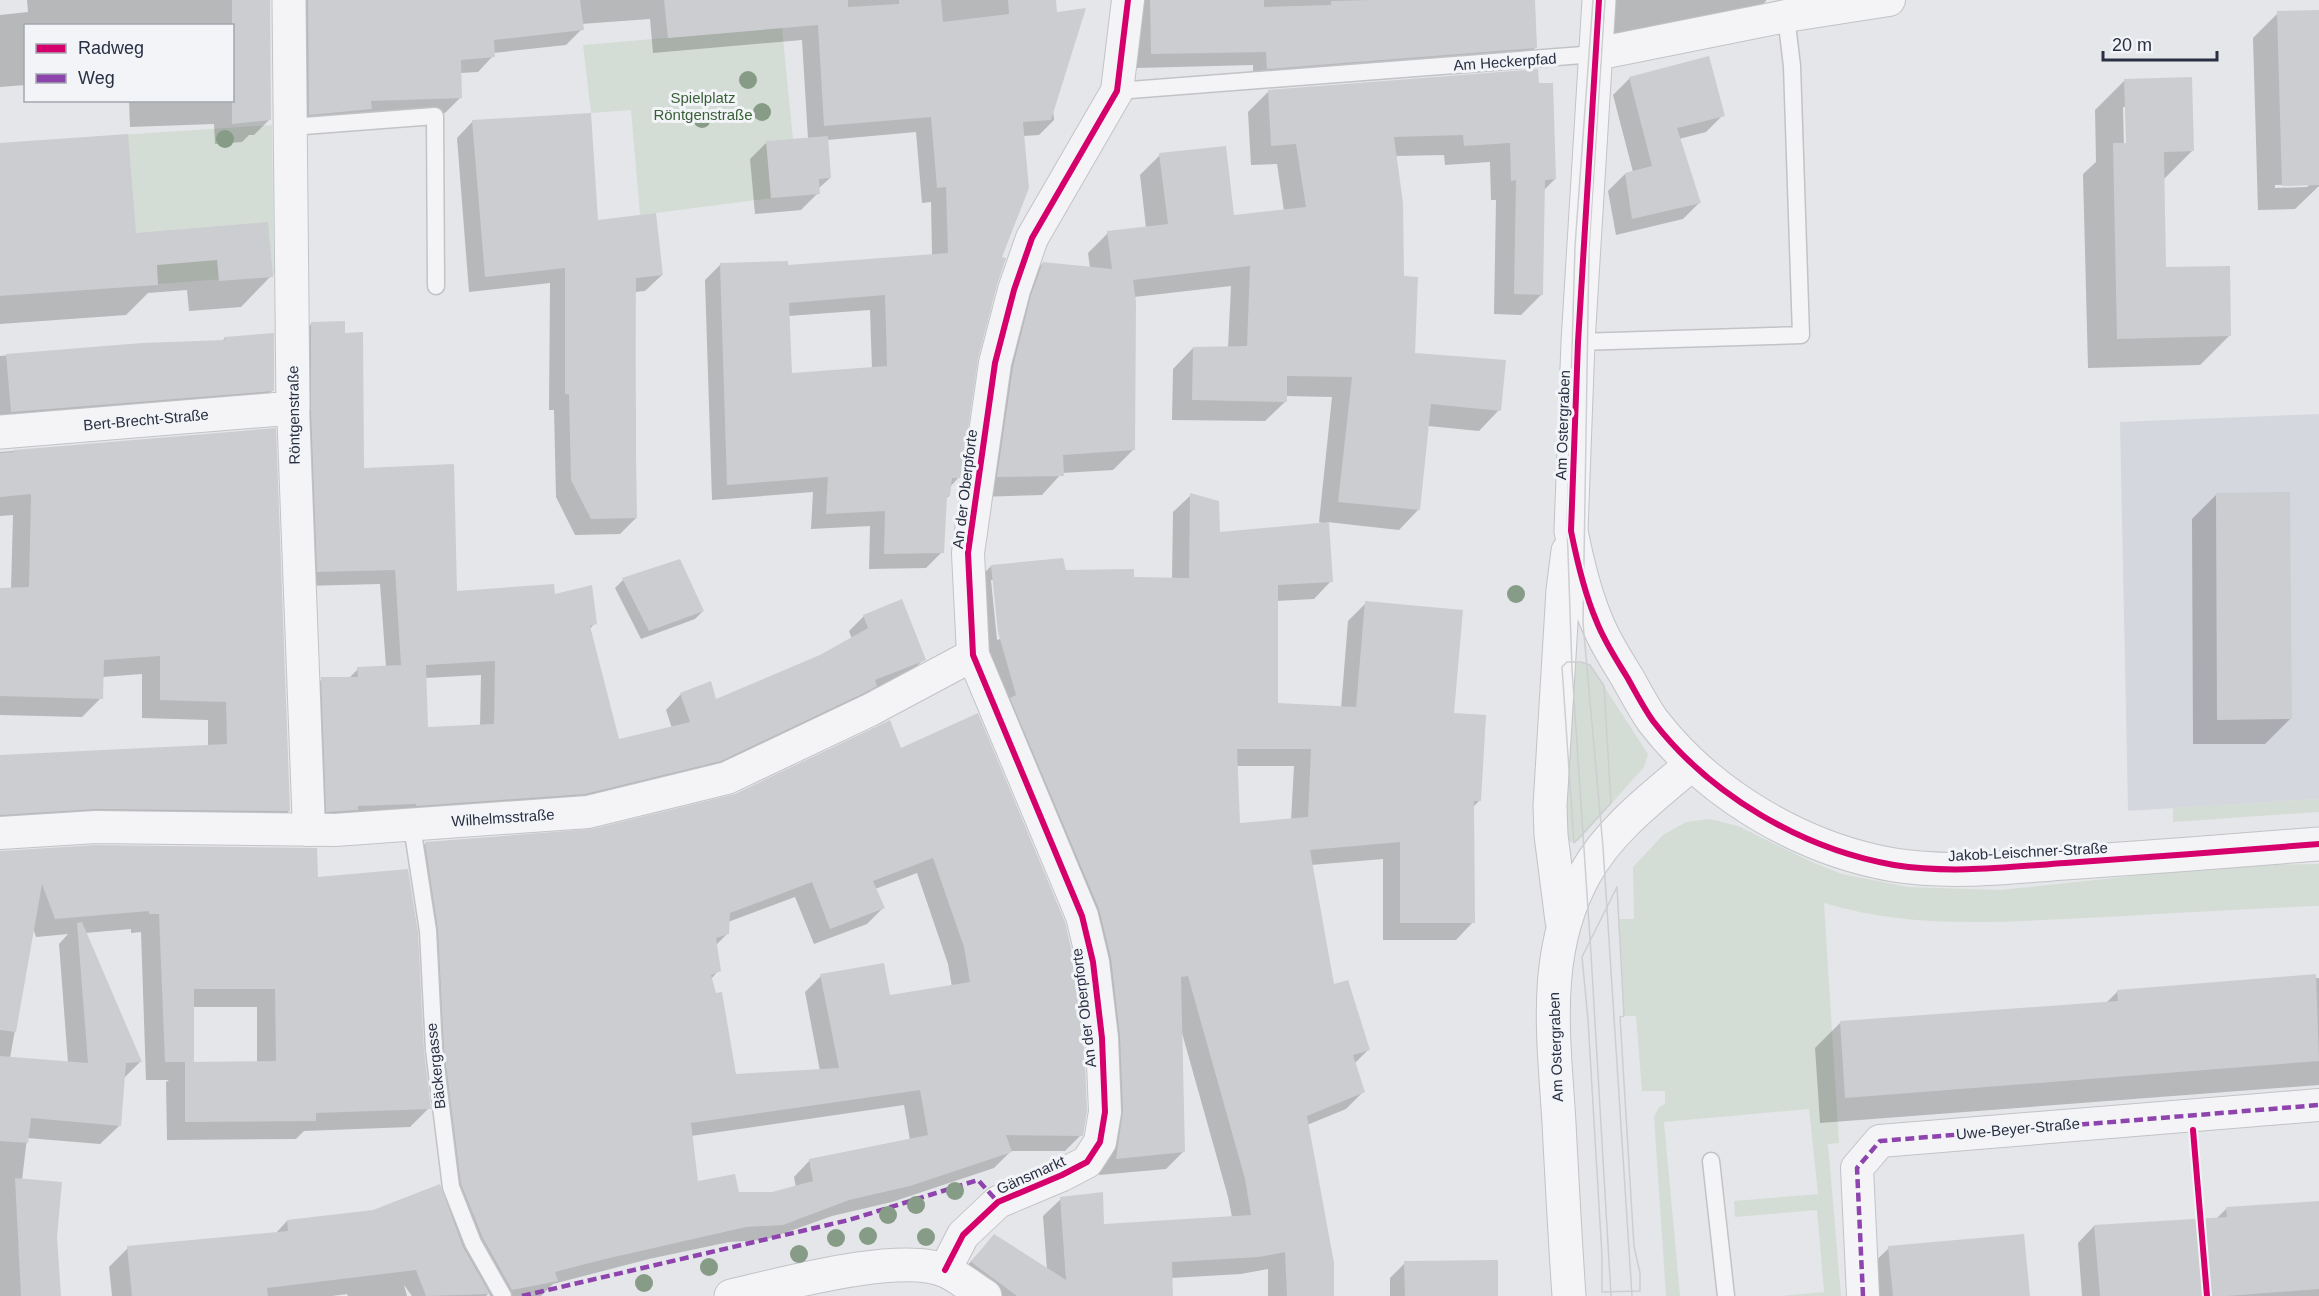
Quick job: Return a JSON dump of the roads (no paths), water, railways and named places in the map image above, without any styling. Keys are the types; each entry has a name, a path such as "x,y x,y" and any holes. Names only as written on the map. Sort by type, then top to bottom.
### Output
{"street":[{"name":"Röntgenstraße","path":"290,0 293,408 309,830"},
{"name":"An der Oberpforte","path":"1087,1162 1100,1142 1105,1112 1102,1038 1093,962 1082,916 973,655 969,553 995,363 1014,290 1032,238 1117,91 1128,0"},
{"name":"Am Ostergraben","path":"1569,1296 1552,1002 1563,930 1573,898 1585,873 1603,847 1628,819 1692,764 1653,720 1607,644 1587,592 1571,531 1578,342 1599,0"},
{"name":"Am Heckerpfad","path":"1596,54 1786,16 1889,0"},
{"name":"Bert-Brecht-Straße","path":"0,432 293,408"},
{"path":"1563,930 1551,835 1550,806 1563,590 1571,531"},
{"name":"Wilhelmsstraße","path":"0,833 96,827 309,830 412,826 588,812 727,778 870,710 973,655"},
{"name":"Jakob-Leischner-Straße","path":"1692,764 1731,796 1814,842 1854,856 1895,865 1957,870 2319,844"},
{"name":"Uwe-Beyer-Straße","path":"1863,1296 1857,1168 1880,1141 2319,1105"},
{"name":"Gänsmarkt","path":"945,1270 963,1234 998,1202 1087,1162"},
{"path":"731,1296 857,1269 906,1263 945,1270 985,1296"}],"lane":[{"path":"1578,342 1802,335 1792,66 1786,16"},
{"name":"Am Heckerpfad","path":"1117,91 1596,54"},
{"path":"291,127 435,116 436,286"},
{"name":"Bäckergasse","path":"412,826 427,920 432,1031 451,1187 473,1243 503,1296"},
{"path":"1711,1161 1726,1296"}],"tram line":[{"path":"1593,0 1575,246 1567,524 1572,669 1611,1296"},
{"path":"1605,0 1589,249 1583,623 1603,847 1632,1296"},
{"path":"1567,662 1581,662 1590,665 1604,686 1611,803 1574,843 1562,667 1567,662"},
{"path":"1617,887 1624,1016 1620,1017 1634,1246 1640,1273 1640,1291 1602,1292 1602,1256 1588,1020 1582,957 1617,887"}],"park label":[{"name":"Spielplatz Röntgenstraße","path":"703,106"}]}
